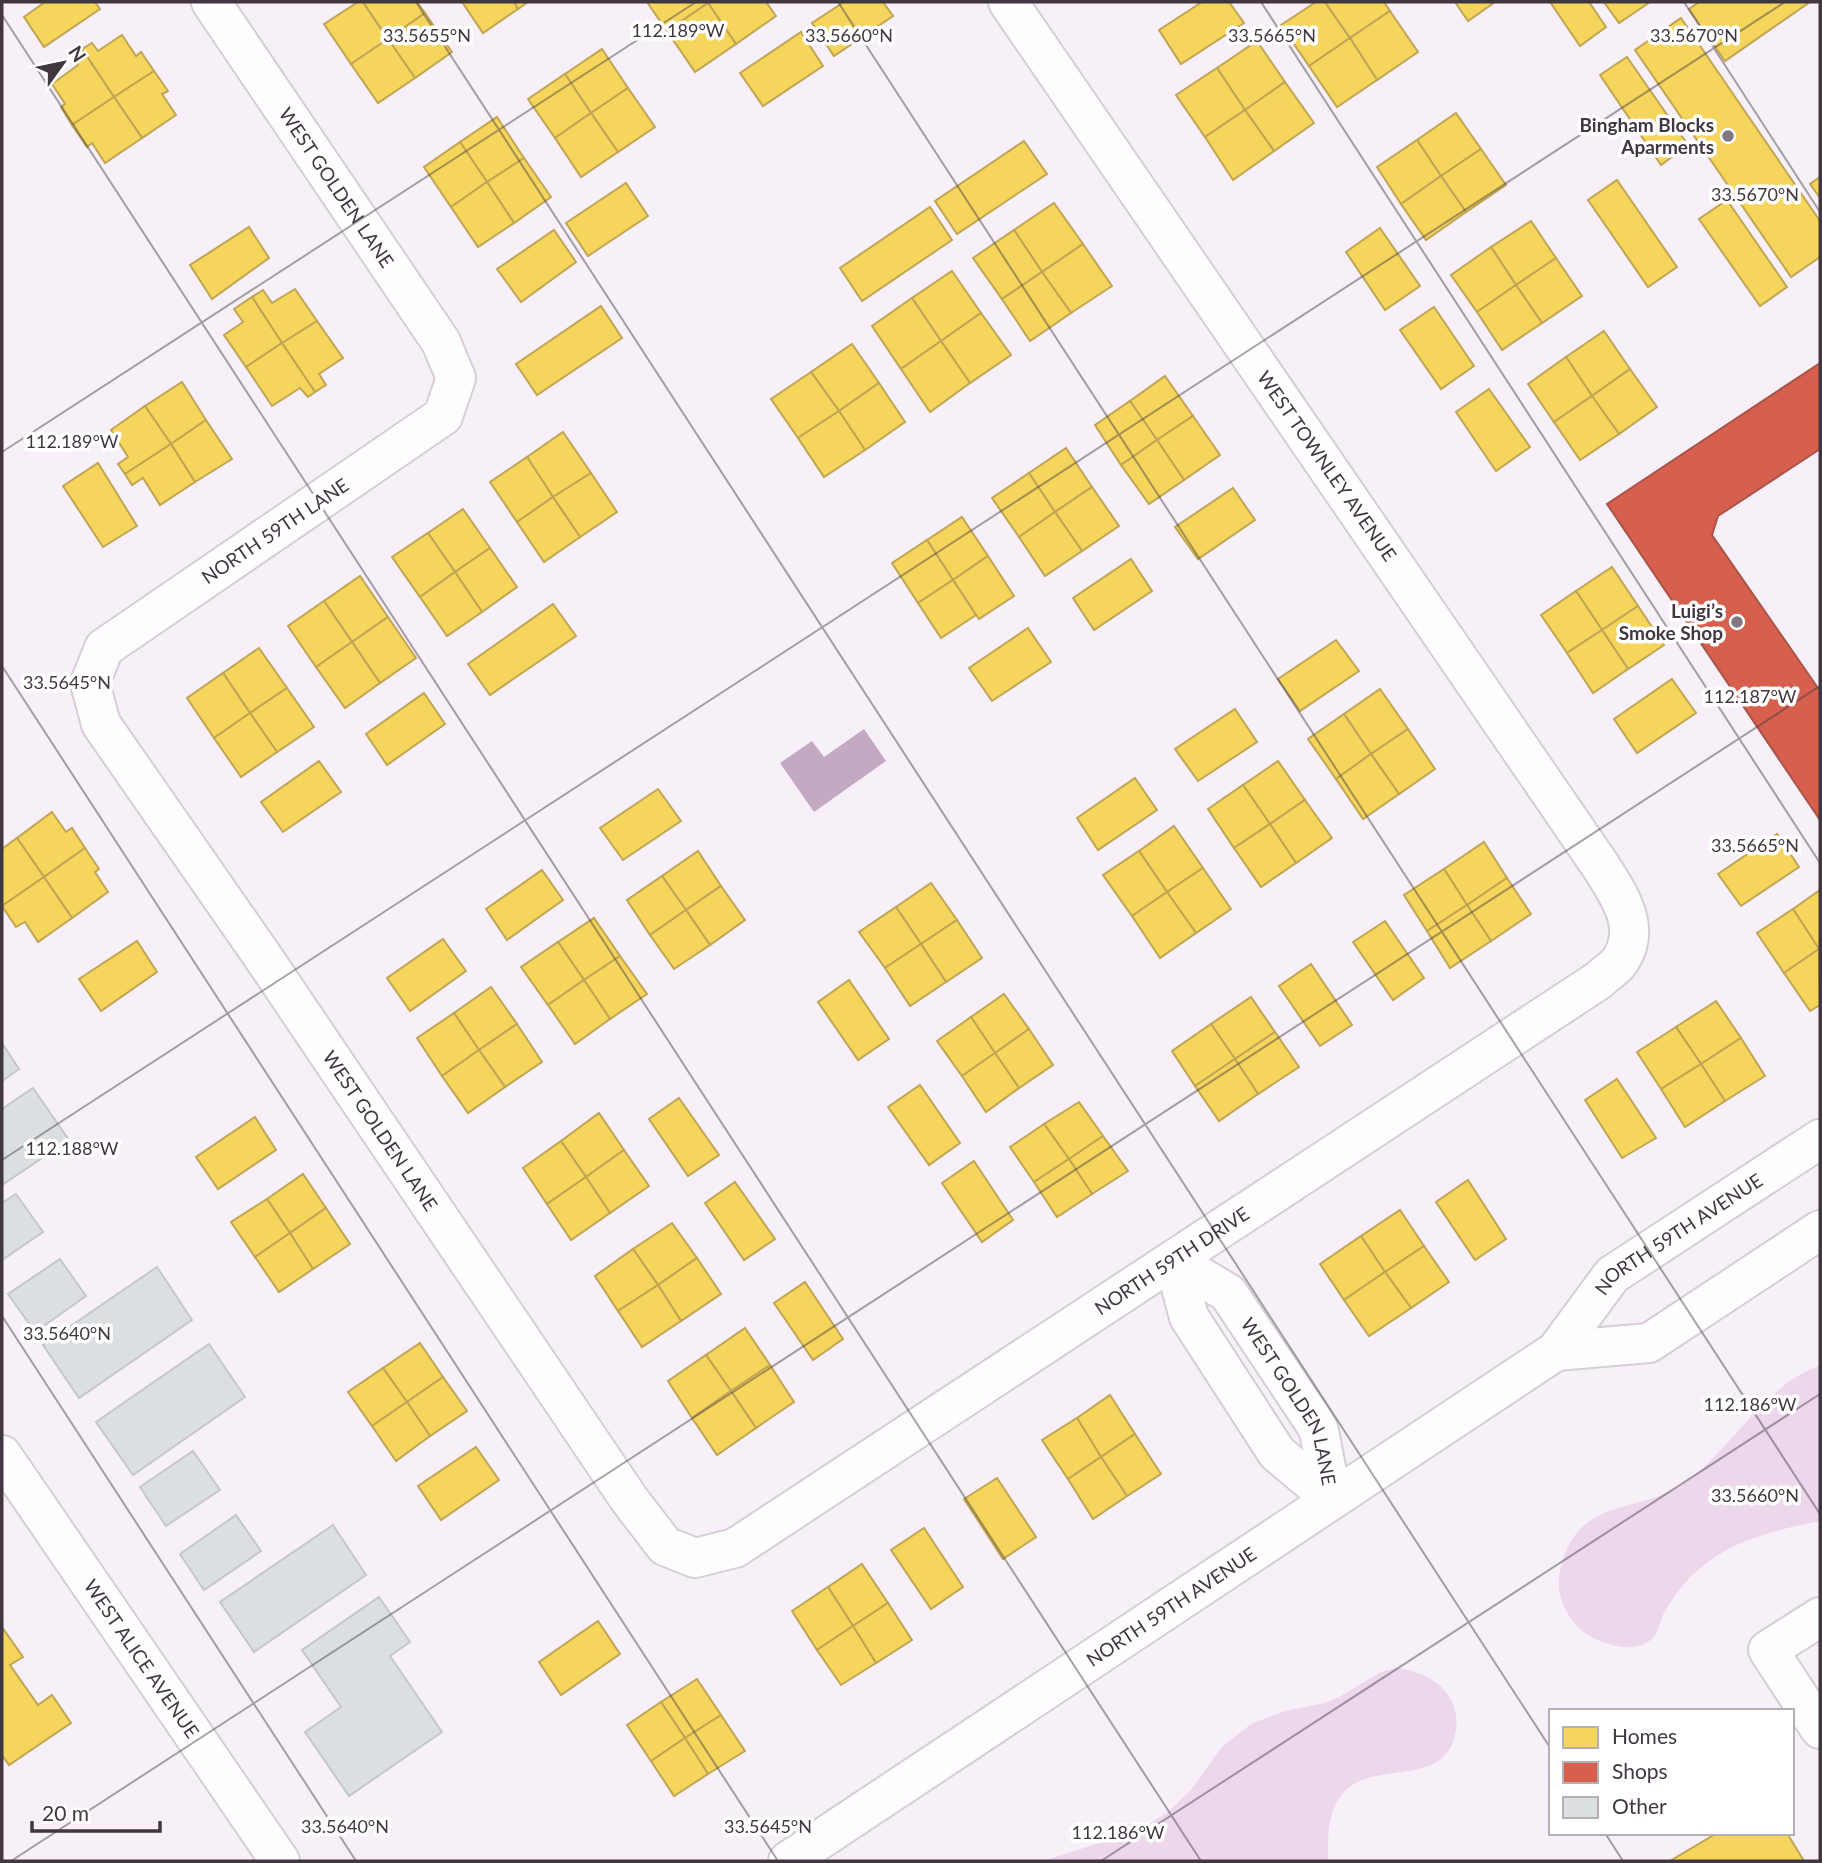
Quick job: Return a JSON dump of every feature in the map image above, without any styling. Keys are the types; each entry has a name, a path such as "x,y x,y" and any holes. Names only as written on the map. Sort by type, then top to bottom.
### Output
{"street":[{"name":"WEST GOLDEN LANE","path":"211,2 441,342 456,378"},
{"name":"WEST TOWNLEY AVENUE","path":"1008,2 1602,868 1625,905 1630,938"},
{"name":"NORTH 59TH LANE","path":"90,683 104,648 443,416 456,378"},
{"name":"WEST GOLDEN LANE","path":"90,683 101,724 629,1499 665,1546 695,1558"},
{"name":"NORTH 59TH DRIVE","path":"695,1558 735,1548 1599,980 1619,962 1630,938"},
{"name":"NORTH 59TH AVENUE","path":"788,1861 1556,1351 1612,1275 1820,1139"},
{"name":"NORTH 59TH AVENUE","path":"1556,1351 1649,1343 1820,1230"},
{"name":"WEST GOLDEN LANE","path":"1174,1261 1228,1293 1278,1368 1319,1431 1332,1499"},
{"name":"WEST ALICE AVENUE","path":"2,1455 280,1861"},
{"path":"1820,1617 1768,1650 1820,1729"}],"shaded area":[{"path":"864,729 886,761 814,812 780,763 812,741 824,757"},
{"path":"1820,1366 1820,1521 1756,1537 1712,1559 1694,1573 1675,1596 1654,1637 1639,1646 1615,1646 1591,1637 1579,1628 1562,1602 1559,1579 1568,1546 1580,1529 1595,1517 1671,1491 1690,1479 1706,1466 1784,1385"},
{"path":"1396,1668 1428,1677 1447,1694 1453,1704 1456,1719 1456,1730 1450,1748 1440,1760 1426,1767 1375,1776 1359,1781 1346,1790 1332,1814 1328,1861 1042,1861 1135,1832 1167,1813 1190,1791 1222,1747 1251,1724 1285,1711 1325,1703 1381,1672"}],"building: Homes":[{"path":"45,2 95,2 100,9 44,47 24,17"},
{"path":"358,2 363,2 388,39 351,64 324,24"},
{"path":"363,2 417,2 425,13 388,39"},
{"path":"462,2 514,2 518,9 483,33"},
{"path":"514,2 528,2 518,9"},
{"path":"647,2 707,2 708,3 667,31"},
{"path":"766,2 776,16 736,44 708,3"},
{"path":"844,2 883,2 893,16 834,56 812,23"},
{"path":"1202,2 1229,2 1244,23 1181,64 1159,30"},
{"path":"1316,2 1325,2 1350,38 1309,66 1281,25"},
{"path":"1325,2 1384,2 1390,11 1350,38"},
{"path":"1455,2 1495,2 1468,21"},
{"path":"1550,2 1589,2 1606,27 1580,46"},
{"path":"1604,2 1650,2 1619,23"},
{"name":"Bingham Blocks Aparments","path":"1699,2 1810,2 1725,61 1689,9"},
{"path":"708,3 736,44 695,72 667,31"},
{"path":"1390,11 1418,52 1377,80 1350,38"},
{"path":"425,13 452,52 415,78 388,39"},
{"name":"Bingham Blocks Aparments","path":"1681,18 1820,221 1820,257 1791,277 1635,50"},
{"path":"801,32 823,66 763,106 740,73"},
{"path":"122,35 136,56 141,52 154,71 114,97 82,49 92,43 98,51"},
{"path":"1350,38 1377,80 1337,107 1309,66"},
{"path":"388,39 415,78 378,103 351,64"},
{"path":"1257,41 1285,82 1245,110 1217,68"},
{"path":"82,49 114,97 72,125 61,107 65,104 52,84 78,65 73,56"},
{"path":"602,49 628,88 591,113 565,74"},
{"path":"1627,57 1688,145 1661,165 1600,75"},
{"path":"1217,68 1245,110 1205,137 1176,95"},
{"path":"154,71 168,91 162,94 176,115 142,138 114,97"},
{"path":"565,74 591,113 555,138 528,99"},
{"path":"1285,82 1314,123 1274,151 1245,110"},
{"path":"628,88 655,127 618,152 591,113"},
{"path":"114,97 142,138 105,163 92,143 87,147 72,125"},
{"path":"1245,110 1274,151 1233,180 1205,137"},
{"path":"591,113 618,152 581,177 555,138"},
{"path":"1456,113 1481,149 1441,176 1417,140"},
{"path":"497,117 524,158 487,182 460,142"},
{"path":"1417,140 1441,176 1401,204 1377,167"},
{"path":"1024,141 1047,174 957,234 935,201"},
{"path":"460,142 487,182 451,207 424,167"},
{"path":"1481,149 1506,185 1466,212 1441,176"},
{"path":"524,158 551,197 514,223 487,182"},
{"path":"1441,176 1466,212 1426,240 1401,204"},
{"path":"1820,177 1820,198 1810,184"},
{"path":"1617,180 1677,267 1648,287 1588,200"},
{"path":"487,182 514,223 478,247 451,207"},
{"path":"626,183 648,216 588,256 566,223"},
{"path":"1727,200 1787,287 1760,306 1699,219"},
{"path":"1054,203 1083,244 1042,272 1014,230"},
{"path":"930,207 952,240 862,301 840,268"},
{"path":"1531,221 1556,258 1516,285 1491,247"},
{"path":"249,227 269,258 212,299 190,265"},
{"path":"1380,228 1420,286 1385,310 1346,252"},
{"path":"554,230 576,262 521,302 497,269"},
{"path":"1014,230 1042,272 1002,299 973,258"},
{"path":"1083,244 1112,286 1071,313 1042,272"},
{"path":"1491,247 1516,285 1477,312 1451,275"},
{"path":"1556,258 1582,296 1542,323 1516,285"},
{"path":"952,271 981,313 941,341 912,298"},
{"path":"1042,272 1071,313 1030,341 1002,299"},
{"path":"1516,285 1542,323 1502,350 1477,312"},
{"path":"295,289 317,321 282,343 252,297 263,290 272,303"},
{"path":"252,297 282,343 246,367 224,335 243,322 234,309"},
{"path":"912,298 941,341 901,369 872,326"},
{"path":"601,306 622,338 537,395 516,364"},
{"path":"1434,307 1474,366 1441,389 1400,330"},
{"path":"981,313 1011,355 970,383 941,341"},
{"path":"317,321 343,358 319,374 326,385 315,392 282,343"},
{"path":"1604,331 1630,369 1592,396 1566,357"},
{"path":"941,341 970,383 930,412 901,369"},
{"path":"282,343 315,392 308,397 300,388 272,406 246,367"},
{"path":"852,344 879,383 839,411 811,372"},
{"path":"1566,357 1592,396 1554,422 1528,384"},
{"path":"1630,369 1657,407 1619,434 1592,396"},
{"path":"811,372 839,411 798,438 771,399"},
{"path":"1165,376 1193,416 1157,440 1130,401"},
{"path":"182,382 206,420 171,444 145,406"},
{"path":"879,383 905,422 865,450 839,411"},
{"path":"1489,389 1530,447 1496,471 1456,412"},
{"path":"1592,396 1619,434 1580,460 1554,422"},
{"path":"1130,401 1157,440 1121,465 1095,425"},
{"path":"145,406 171,444 125,474 118,464 128,457 111,430"},
{"path":"839,411 865,450 824,477 798,438"},
{"path":"1193,416 1220,455 1184,480 1157,440"},
{"path":"206,420 232,459 195,482 171,444"},
{"path":"563,432 591,473 553,497 527,457"},
{"path":"1157,440 1184,480 1149,504 1121,465"},
{"path":"171,444 195,482 160,505 143,478 132,485 125,474"},
{"path":"1066,448 1092,487 1055,512 1029,473"},
{"path":"527,457 553,497 517,522 490,482"},
{"path":"98,463 137,526 103,547 63,486"},
{"path":"591,473 617,512 580,537 553,497"},
{"path":"1029,473 1055,512 1019,537 992,498"},
{"path":"1092,487 1119,526 1082,551 1055,512"},
{"path":"1233,488 1255,520 1198,559 1175,527"},
{"path":"553,497 580,537 544,562 517,522"},
{"path":"463,509 490,548 455,572 428,533"},
{"path":"1055,512 1082,551 1045,576 1019,537"},
{"path":"962,517 988,556 953,580 927,540"},
{"path":"428,533 455,572 420,597 392,557"},
{"path":"927,540 953,580 918,603 892,563"},
{"path":"490,548 517,587 482,612 455,572"},
{"path":"988,556 1014,596 979,619 953,580"},
{"path":"1131,559 1152,591 1094,630 1073,598"},
{"path":"1612,567 1638,606 1602,630 1576,591"},
{"path":"455,572 482,612 447,636 420,597"},
{"path":"360,576 388,617 352,642 324,601"},
{"path":"953,580 976,615 941,638 918,603"},
{"path":"1576,591 1602,630 1567,653 1541,615"},
{"path":"324,601 352,642 316,667 288,626"},
{"path":"553,604 576,636 490,695 468,664"},
{"path":"1638,606 1664,645 1628,669 1602,630"},
{"path":"388,617 416,658 380,683 352,642"},
{"path":"1028,628 1051,662 992,701 969,668"},
{"path":"1602,630 1628,669 1593,693 1567,653"},
{"path":"1336,640 1359,671 1300,711 1278,679"},
{"path":"352,642 380,683 345,708 316,667"},
{"path":"259,648 287,688 250,713 223,673"},
{"path":"223,673 250,713 214,738 187,698"},
{"path":"1672,679 1696,713 1637,753 1614,719"},
{"path":"287,688 314,727 277,752 250,713"},
{"path":"1380,689 1408,729 1371,754 1344,714"},
{"path":"424,693 445,724 387,765 366,734"},
{"path":"1235,709 1257,742 1198,781 1175,749"},
{"path":"250,713 277,752 241,777 214,738"},
{"path":"1344,714 1371,754 1336,779 1308,739"},
{"path":"1408,729 1435,769 1399,794 1371,754"},
{"path":"1371,754 1399,794 1363,819 1336,779"},
{"path":"319,761 341,792 283,832 261,802"},
{"path":"1278,761 1305,800 1270,824 1243,785"},
{"path":"1135,778 1157,810 1098,850 1077,818"},
{"path":"1243,785 1270,824 1234,848 1208,809"},
{"path":"658,789 681,821 623,860 600,828"},
{"path":"1305,800 1332,838 1296,863 1270,824"},
{"path":"52,812 66,832 72,828 85,848 44,877 17,838"},
{"path":"1270,824 1296,863 1261,887 1234,848"},
{"path":"1174,826 1203,868 1167,892 1139,851"},
{"path":"1777,834 1799,867 1741,906 1718,874"},
{"path":"17,838 44,877 2,906 2,849"},
{"path":"1484,842 1507,878 1467,905 1444,869"},
{"path":"85,848 99,869 95,872 108,892 72,918 44,877"},
{"path":"698,851 721,886 686,910 662,876"},
{"path":"1139,851 1167,892 1132,916 1103,875"},
{"path":"1203,868 1231,909 1196,933 1167,892"},
{"path":"1444,869 1467,905 1427,931 1404,895"},
{"path":"542,870 563,900 507,940 486,909"},
{"path":"662,876 686,910 650,935 627,900"},
{"path":"44,877 72,918 38,942 25,922 16,927 2,906"},
{"path":"1507,878 1531,914 1491,941 1467,905"},
{"path":"931,883 957,920 921,944 896,907"},
{"path":"721,886 745,920 710,945 686,910"},
{"path":"1820,890 1820,948 1819,949 1793,909"},
{"path":"1167,892 1196,933 1160,958 1132,916"},
{"path":"1467,905 1491,941 1450,968 1427,931"},
{"path":"896,907 921,944 885,968 859,932"},
{"path":"1793,909 1819,949 1784,973 1757,933"},
{"path":"686,910 710,945 674,969 650,935"},
{"path":"594,918 620,956 584,980 558,942"},
{"path":"957,920 982,958 946,982 921,944"},
{"path":"1385,921 1424,978 1393,1000 1353,942"},
{"path":"443,939 466,971 410,1011 387,978"},
{"path":"137,941 157,972 101,1011 79,979"},
{"path":"558,942 584,980 548,1005 521,967"},
{"path":"921,944 946,982 910,1006 885,968"},
{"path":"1819,949 1820,1005 1810,1011 1784,973"},
{"path":"620,956 647,994 610,1019 584,980"},
{"path":"1311,964 1352,1025 1320,1046 1279,986"},
{"path":"584,980 610,1019 575,1044 548,1005"},
{"path":"849,980 889,1039 858,1060 818,1002"},
{"path":"491,987 517,1024 479,1050 454,1013"},
{"path":"1004,994 1029,1029 995,1053 971,1017"},
{"path":"1251,997 1275,1032 1235,1059 1211,1024"},
{"path":"1716,1001 1741,1038 1701,1064 1676,1027"},
{"path":"454,1013 479,1050 442,1076 417,1038"},
{"path":"971,1017 995,1053 962,1076 937,1041"},
{"path":"517,1024 542,1062 505,1087 479,1050"},
{"path":"1211,1024 1235,1059 1195,1086 1172,1051"},
{"path":"1676,1027 1701,1064 1661,1089 1637,1052"},
{"path":"1029,1029 1053,1065 1019,1088 995,1053"},
{"path":"1275,1032 1299,1067 1258,1094 1235,1059"},
{"path":"1741,1038 1765,1076 1725,1101 1701,1064"},
{"path":"479,1050 505,1087 468,1113 442,1076"},
{"path":"995,1053 1019,1088 986,1112 962,1076"},
{"path":"1235,1059 1258,1094 1219,1121 1195,1086"},
{"path":"1701,1064 1725,1101 1685,1127 1661,1089"},
{"path":"1617,1079 1656,1138 1622,1158 1585,1100"},
{"path":"920,1085 960,1143 929,1165 888,1107"},
{"path":"679,1098 719,1155 688,1176 649,1119"},
{"path":"1079,1102 1103,1136 1069,1159 1044,1124"},
{"path":"599,1113 624,1150 586,1177 561,1141"},
{"path":"255,1117 276,1150 218,1189 196,1157"},
{"path":"1044,1124 1069,1159 1034,1182 1010,1147"},
{"path":"1103,1136 1128,1171 1092,1194 1069,1159"},
{"path":"561,1141 586,1177 547,1204 523,1168"},
{"path":"624,1150 649,1186 610,1213 586,1177"},
{"path":"1069,1159 1092,1194 1057,1217 1034,1182"},
{"path":"974,1161 1013,1220 982,1242 942,1183"},
{"path":"303,1174 326,1208 290,1233 267,1199"},
{"path":"586,1177 610,1213 571,1240 547,1204"},
{"path":"1468,1180 1506,1239 1475,1260 1436,1202"},
{"path":"735,1182 775,1239 744,1260 705,1203"},
{"path":"267,1199 290,1233 255,1257 231,1222"},
{"path":"326,1208 350,1244 313,1269 290,1233"},
{"path":"1400,1210 1424,1246 1385,1272 1361,1236"},
{"path":"672,1223 697,1258 658,1285 633,1249"},
{"path":"290,1233 313,1269 279,1292 255,1257"},
{"path":"1361,1236 1385,1272 1344,1300 1320,1264"},
{"path":"1424,1246 1449,1282 1411,1308 1385,1272"},
{"path":"633,1249 658,1285 618,1311 595,1276"},
{"path":"697,1258 721,1294 681,1321 658,1285"},
{"path":"1385,1272 1411,1308 1369,1336 1344,1300"},
{"path":"805,1282 843,1339 813,1360 774,1303"},
{"path":"658,1285 681,1321 642,1347 618,1311"},
{"path":"745,1328 770,1365 731,1391 706,1355"},
{"path":"420,1343 443,1377 407,1402 383,1368"},
{"path":"706,1355 731,1391 692,1418 668,1381"},
{"path":"770,1365 794,1402 756,1428 731,1391"},
{"path":"383,1368 407,1402 372,1426 348,1392"},
{"path":"443,1377 467,1411 430,1436 407,1402"},
{"path":"731,1391 756,1428 717,1455 692,1418"},
{"path":"1110,1395 1135,1434 1101,1457 1077,1418"},
{"path":"407,1402 430,1436 396,1461 372,1426"},
{"path":"1077,1418 1101,1457 1068,1479 1042,1440"},
{"path":"1135,1434 1161,1474 1127,1496 1101,1457"},
{"path":"476,1447 499,1480 441,1520 418,1486"},
{"path":"1101,1457 1127,1496 1093,1519 1068,1479"},
{"path":"997,1478 1036,1537 1003,1559 964,1499"},
{"path":"924,1528 963,1587 931,1609 891,1550"},
{"path":"862,1564 888,1603 853,1626 828,1587"},
{"path":"828,1587 853,1626 817,1650 792,1611"},
{"path":"888,1603 912,1640 876,1663 853,1626"},
{"path":"598,1621 620,1654 561,1695 539,1662"},
{"path":"853,1626 876,1663 841,1685 817,1650"},
{"path":"2,1627 23,1657 10,1665 38,1705 52,1695 71,1723 9,1765 2,1755"},
{"path":"697,1679 721,1715 685,1738 661,1702"},
{"path":"661,1702 685,1738 651,1761 627,1725"},
{"path":"721,1715 745,1751 708,1774 685,1738"},
{"path":"685,1738 708,1774 674,1796 651,1761"},
{"path":"1714,1835 1788,1835 1804,1861 1670,1861"}],"building: Shops":[{"path":"1820,363 1820,449 1718,516 1712,535 1820,691 1820,820 1607,504"}],"building: Other":[{"path":"2,1043 19,1069 2,1081"},
{"path":"33,1088 69,1140 2,1185 2,1109"},
{"path":"16,1194 43,1232 2,1260 2,1203"},
{"path":"60,1259 86,1296 35,1332 8,1294"},
{"path":"157,1267 192,1320 79,1398 43,1345"},
{"path":"209,1344 245,1397 133,1475 96,1422"},
{"path":"193,1451 220,1490 166,1526 140,1487"},
{"path":"236,1515 261,1551 204,1590 180,1554"},
{"path":"333,1525 366,1575 254,1652 220,1602"},
{"path":"379,1597 410,1642 390,1656 442,1732 349,1796 305,1732 341,1707 302,1650"}],"place":[{"name":"Bingham Blocks Aparments","path":"1728,136"},
{"name":"Luigi’s Smoke Shop","path":"1737,622"}]}
